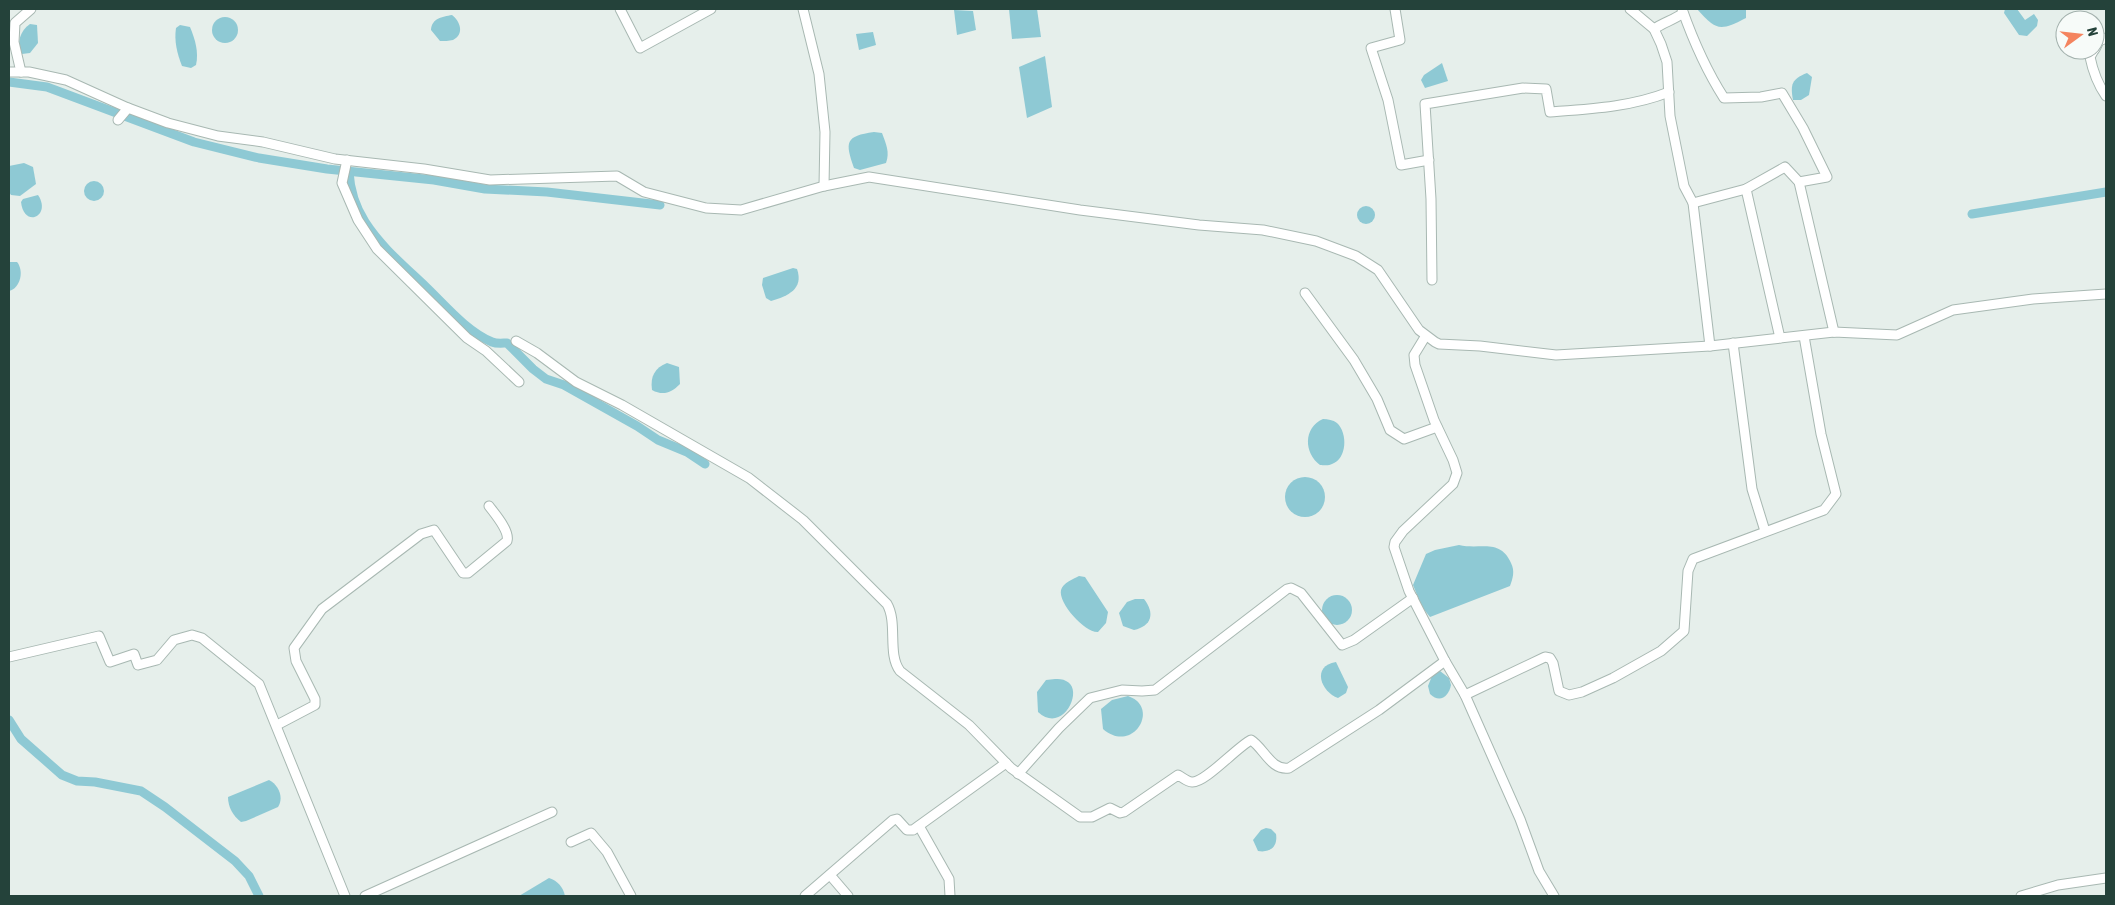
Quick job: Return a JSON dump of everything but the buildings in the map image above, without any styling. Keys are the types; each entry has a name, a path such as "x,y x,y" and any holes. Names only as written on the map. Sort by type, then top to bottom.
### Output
{"street":[{"path":"21,72 14,42 15,22 31,9"},
{"path":"620,9 640,48 711,9"},
{"path":"803,9 819,74 825,132 824,186"},
{"path":"1395,9 1400,40 1372,48 1388,100 1401,165 1429,160"},
{"path":"1630,9 1654,29 1667,62 1670,116 1684,186 1693,203 1710,346"},
{"path":"1654,29 1661,24 1674,20 1683,11 1712,80 1724,98 1761,97 1782,94 1803,128 1827,177 1799,182"},
{"path":"2091,60 2098,83 2106,96"},
{"path":"9,72 21,72 66,80 128,108 218,136 263,142 347,160 424,169 490,180 617,176 644,192 706,208 741,210 824,186 869,177 1080,210 1199,225 1264,230 1316,241 1356,256 1378,270 1423,340 1439,344 1480,346 1556,355 1710,346 1834,332 1896,335 1953,310 2033,299 2106,294"},
{"path":"1432,280 1429,160 1425,104 1523,88 1546,89 1550,112 1609,108 1657,97 1668,92"},
{"path":"118,120 128,108"},
{"path":"347,160 342,182 358,220 378,249 400,274 454,324 466,338 486,351 519,382"},
{"path":"1693,203 1746,189 1785,167 1799,182 1834,332"},
{"path":"1746,189 1780,338"},
{"path":"1305,293 1354,360 1376,398 1390,430 1404,439 1437,427"},
{"path":"1465,695 1545,658 1550,658 1553,663 1559,691 1568,694 1582,692 1613,678 1661,651 1684,631 1688,571 1693,559 1739,544 1765,531 1824,510 1836,494 1821,434 1804,336"},
{"path":"1423,340 1414,355 1415,365 1437,427 1453,460 1457,474 1453,484 1402,531 1394,547 1399,565 1413,598 1445,661 1465,695 1520,819 1539,871 1554,896"},
{"path":"516,341 538,353 576,382 622,405 749,478 803,520 887,604 892,616 895,661 900,672 969,725 1018,774 1080,817 1092,817 1110,808 1120,813 1124,812 1178,775 1190,782 1196,782 1251,740 1276,765 1284,769 1289,768 1379,710 1445,661"},
{"path":"1733,343 1752,489 1765,531"},
{"path":"276,725 315,705 315,699 296,661 294,648 322,609 421,534 430,530 434,530 463,572 468,574 507,541 508,538 506,531 489,506"},
{"path":"1018,774 1059,728 1090,698 1122,690 1156,690 1287,589 1291,588 1301,593 1342,645 1354,640 1413,598"},
{"path":"9,657 100,636 110,662 134,654 138,664 157,660 174,640 188,635 202,638 259,684 345,896"},
{"path":"805,896 894,819 898,819 907,830 912,830 1006,763"},
{"path":"365,896 552,812"},
{"path":"919,826 949,879 950,896"},
{"path":"571,842 591,833 607,852 631,896"},
{"path":"830,875 848,896"},
{"path":"2021,896 2058,885 2106,878"}],"water":[{"path":"1009,9 1037,9 1041,37 1012,39"},
{"path":"1697,9 1746,9 1746,18 1724,27 1718,27"},
{"path":"2005,9 2017,9 2025,20 2034,14 2038,20 2037,26 2027,36 2019,35 2004,13"},
{"path":"954,10 973,11 976,30 957,35"},
{"path":"452,15 459,24 459,34 453,40 440,41 431,30 433,23 445,16"},
{"path":"225,17 234,21 238,30 234,39 225,43 216,39 212,30 216,21"},
{"path":"30,24 37,25 38,43 30,53 22,54 19,46 20,37"},
{"path":"180,25 190,27 195,41 197,60 196,65 191,68 182,66 177,52 175,33 176,28"},
{"path":"873,32 876,45 859,50 856,34"},
{"path":"1045,56 1052,107 1027,118 1019,67"},
{"path":"1442,63 1448,81 1425,88 1421,80 1424,75"},
{"path":"1807,73 1812,77 1809,95 1801,100 1793,100 1793,83"},
{"path":"874,132 882,133 888,152 886,163 860,170 854,168 849,152 850,142 857,136"},
{"path":"24,163 33,167 36,184 20,196 11,195 9,192 9,166"},
{"path":"94,181 101,184 104,191 101,198 94,201 87,198 84,191 87,184"},
{"path":"38,195 42,209 40,214 31,217 23,210 21,202 23,199"},
{"path":"1362,206 1370,206 1375,211 1373,222 1362,224 1357,219 1357,211"},
{"path":"9,262 17,262 21,274 19,283 9,291"},
{"path":"793,268 797,269 799,276 793,291 771,301 766,298 762,285 763,278"},
{"path":"667,363 679,367 680,384 667,393 652,390 654,373 659,367"},
{"path":"1323,419 1337,423 1343,433 1344,445 1341,457 1331,465 1320,465 1311,454 1309,448 1309,434 1316,423"},
{"path":"1309,477 1316,480 1322,486 1325,497 1324,505 1316,514 1309,517 1301,517 1294,514 1286,505 1285,493 1288,486 1297,478"},
{"path":"1459,545 1489,546 1501,550 1506,555 1513,569 1510,586 1430,617 1422,607 1413,585 1426,554"},
{"path":"1079,576 1085,577 1108,612 1106,623 1098,632 1086,628 1080,623 1068,609 1061,596 1061,590 1064,585"},
{"path":"1337,595 1348,599 1352,610 1348,621 1337,625 1326,621 1322,610 1326,599"},
{"path":"1135,599 1144,599 1150,609 1150,618 1145,625 1134,630 1123,626 1119,613 1127,602"},
{"path":"1336,662 1348,687 1346,693 1338,698 1327,690 1321,679 1323,668 1328,664"},
{"path":"1440,671 1449,678 1451,685 1444,697 1437,698 1430,694 1428,686 1432,676"},
{"path":"1046,680 1065,680 1071,686 1073,692 1072,700 1063,714 1056,718 1047,718 1038,712 1037,692"},
{"path":"1128,696 1138,702 1142,709 1143,718 1133,733 1124,736 1114,735 1103,729 1101,709 1112,700"},
{"path":"269,780 273,782 280,792 281,800 278,807 241,822 232,811 228,797"},
{"path":"1271,829 1276,834 1276,842 1269,850 1258,851 1253,840 1261,830"},
{"path":"549,878 560,885 565,896 519,896"}],"waterway":[{"path":"9,82 47,87 194,142 259,158 327,169 434,180 485,189 547,192 660,205"},
{"path":"349,172 352,192 361,216 378,240 456,317 473,331 492,342 507,343 546,379 564,385 658,440 687,452 705,464"},
{"path":"1972,214 2106,192"},
{"path":"9,720 21,739 62,775 77,781 95,782 141,791 165,807 235,861 249,876 259,896"}]}
